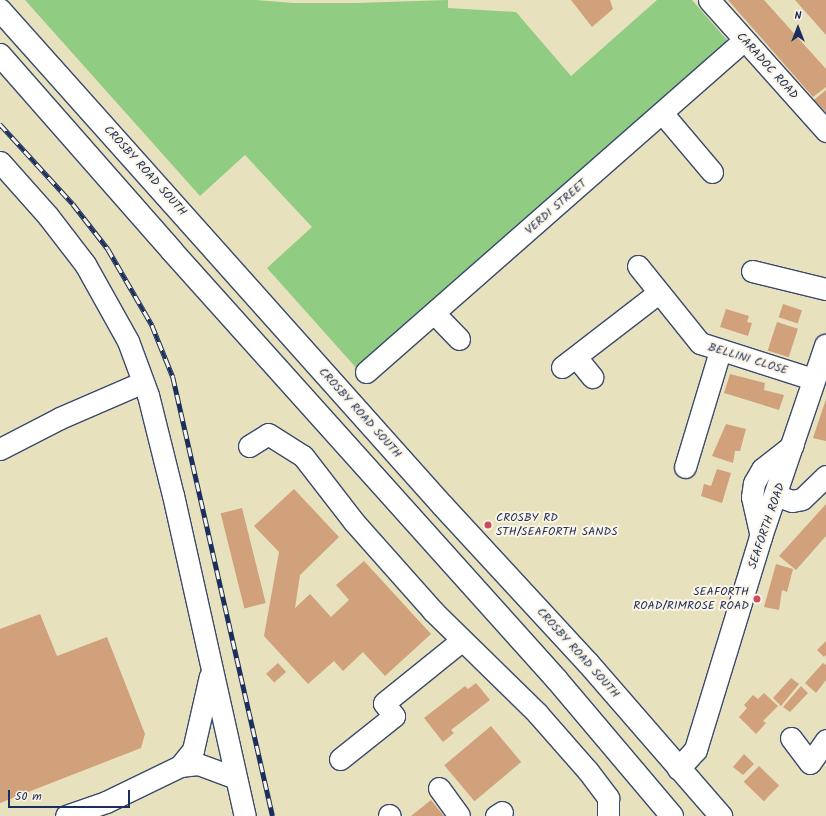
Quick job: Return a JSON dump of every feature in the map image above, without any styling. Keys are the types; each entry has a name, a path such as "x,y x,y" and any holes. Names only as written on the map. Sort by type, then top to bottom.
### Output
{"main road":[{"name":"CROSBY ROAD SOUTH","path":"0,9 443,506 588,663 721,816"},
{"path":"0,56 557,680 672,816"},
{"name":"SEAFORTH ROAD","path":"679,769 696,750 761,538 777,496 813,379 826,346"}],"street":[{"name":"CARADOC ROAD","path":"709,0 826,131"},
{"name":"VERDI STREET","path":"366,372 663,114 744,40"},
{"path":"663,114 712,172"},
{"path":"0,162 48,216 85,264 128,341 143,382 173,495 245,816"},
{"name":"BELLINI CLOSE","path":"638,266 696,340 720,351 813,379"},
{"path":"752,271 826,289"},
{"path":"592,377 569,362 658,293"},
{"path":"434,313 459,339"},
{"path":"685,468 720,351"},
{"path":"0,449 60,418 143,382"},
{"path":"249,446 268,434 303,456 354,522 462,640 537,713 588,771 608,798 608,816"},
{"path":"761,538 752,497 754,483 762,469 793,445"},
{"path":"777,496 792,501 802,499 826,476"},
{"path":"340,759 394,716 384,704 462,640"},
{"path":"66,816 108,809 180,766 193,750 202,718 211,666"},
{"path":"791,738 810,763 826,740"},
{"path":"180,766 198,764 236,778"},
{"path":"439,788 459,816"}],"green space":[{"path":"25,0 256,0 293,3 356,3 448,0 448,8 516,12 571,76 657,0 692,0 734,48 359,371 267,268 312,227 245,155 200,196"}],"building":[{"path":"571,0 610,0 613,9 592,27"},
{"path":"728,0 764,0 826,69 826,87 813,97"},
{"path":"795,0 826,0 826,35"},
{"path":"826,90 826,112 814,100"},
{"path":"783,304 802,310 798,323 779,317"},
{"path":"726,309 749,316 747,322 752,323 748,336 720,327"},
{"path":"777,322 798,329 789,357 768,351"},
{"path":"730,374 765,383 764,390 784,395 779,410 724,393"},
{"path":"826,399 826,441 813,438"},
{"path":"726,424 746,429 740,451 735,451 733,463 712,456"},
{"path":"717,469 731,473 722,503 701,496 704,484 711,486"},
{"path":"294,489 339,537 300,575 295,608 310,594 331,617 349,600 336,585 364,561 431,634 385,676 363,652 343,671 334,661 308,684 264,636 279,552 254,526"},
{"path":"826,504 826,536 796,570 779,556"},
{"path":"242,508 266,603 244,608 221,513"},
{"path":"776,564 793,569 787,592 782,590 779,610 764,607"},
{"path":"40,614 57,656 107,637 145,734 141,748 0,803 0,629"},
{"path":"826,641 826,655 824,657 817,650"},
{"path":"278,663 286,672 274,683 266,674"},
{"path":"823,663 826,665 826,680 816,693 805,683"},
{"path":"791,678 799,684 781,706 773,698"},
{"path":"476,683 490,700 451,730 454,733 443,742 424,718 465,686 468,689"},
{"path":"801,686 808,693 790,712 783,707"},
{"path":"764,693 778,706 763,721 766,723 756,734 739,717 747,708 744,705 753,695 758,699"},
{"path":"491,726 521,762 474,801 444,765"},
{"path":"744,754 754,764 743,775 733,767"},
{"path":"759,766 779,785 764,801 744,782"},
{"path":"431,800 444,816 411,816"}],"railway":[{"path":"0,124 73,204 108,249 152,325 173,377 273,816"}],"place":[{"name":"CROSBY RD STH/SEAFORTH SANDS","path":"488,525"},
{"name":"SEAFORTH ROAD/RIMROSE ROAD","path":"757,599"}]}
